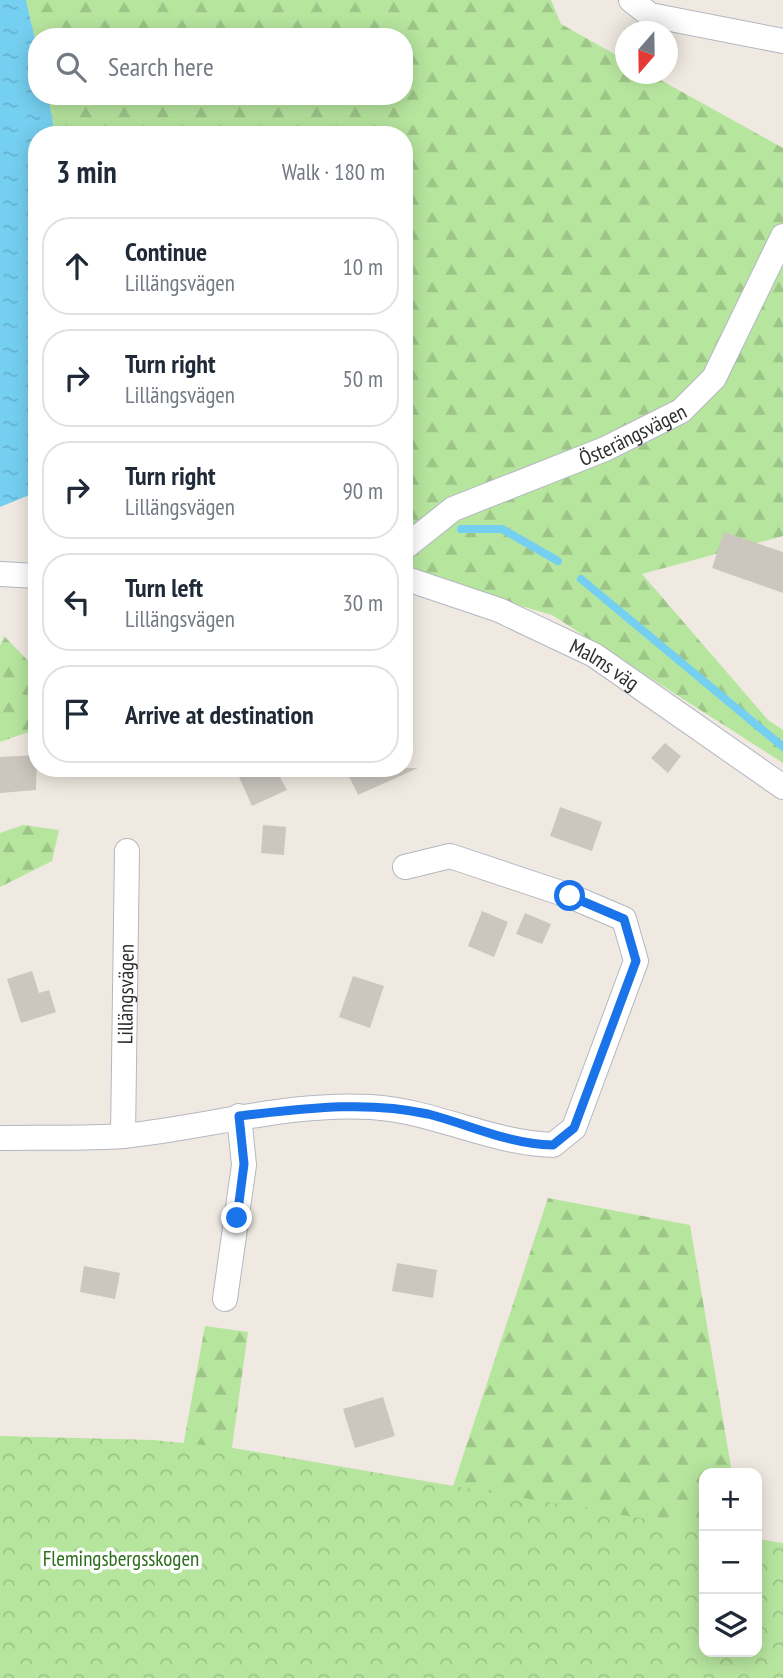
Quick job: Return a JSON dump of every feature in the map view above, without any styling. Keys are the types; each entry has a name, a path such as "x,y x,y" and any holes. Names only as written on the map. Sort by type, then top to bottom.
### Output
{"street":[{"path":"631,0 650,15 783,41"},
{"name":"Österängsvägen","path":"413,541 453,509 605,449 681,411 714,378 783,236"},
{"path":"0,573 28,575"},
{"name":"Malms väg","path":"413,581 499,610 594,654 783,787"},
{"name":"Lillängsvägen","path":"123,1136 127,851"},
{"path":"0,1138 123,1136 239,1116 324,1106 372,1107 428,1114 490,1136 553,1145 574,1128 636,961 624,919 570,896 450,856 405,867"},
{"path":"225,1299 244,1164 239,1116"}],"green space":[{"path":"26,0 551,0 561,24 615,54 615,84 668,84 783,148 783,536 642,574 768,720 783,730 783,763 552,615 413,575 413,126 53,126 50,105 413,105 413,28 32,28"},
{"path":"4,636 28,661 28,732 0,742 0,646"},
{"path":"23,825 59,830 52,861 0,887 0,833"},
{"name":"Flemingsbergsskogen","path":"548,1198 690,1225 731,1468 699,1468 699,1657 762,1657 783,1678 0,1678 0,1439 176,1485 205,1326 248,1332 225,1498 436,1538"},
{"name":"Flemingsbergsskogen","path":"0,1436 153,1440 233,1448 699,1528 699,1657 762,1657 762,1540 783,1543 783,1678 0,1678"}],"water":[{"path":"0,0 26,0 32,28 28,28 28,105 50,105 53,126 28,126 28,496 0,507"}],"building":[{"path":"724,532 783,552 783,593 712,568"},
{"path":"665,743 681,756 668,773 651,758"},
{"path":"28,755 28,777 36,777 36,790 0,793 0,757"},
{"path":"239,777 280,777 287,790 252,806"},
{"path":"349,777 398,777 358,795"},
{"path":"560,807 602,822 592,851 550,836"},
{"path":"263,825 286,827 284,855 261,853"},
{"path":"482,911 508,922 494,957 468,946"},
{"path":"525,913 551,924 542,944 516,934"},
{"path":"32,971 39,993 49,990 56,1012 21,1023 7,979"},
{"path":"353,976 384,986 370,1028 339,1017"},
{"path":"397,1263 437,1270 433,1298 392,1291"},
{"path":"84,1266 120,1273 115,1299 80,1292"},
{"path":"383,1397 395,1436 355,1448 343,1409"}],"waterway":[{"path":"461,529 502,529 558,561"},
{"path":"581,579 783,747"}],"route":[{"path":"237,1218 244,1164 239,1116 324,1106 372,1107 428,1114 490,1136 553,1145 574,1128 636,961 624,919 570,896"}]}
